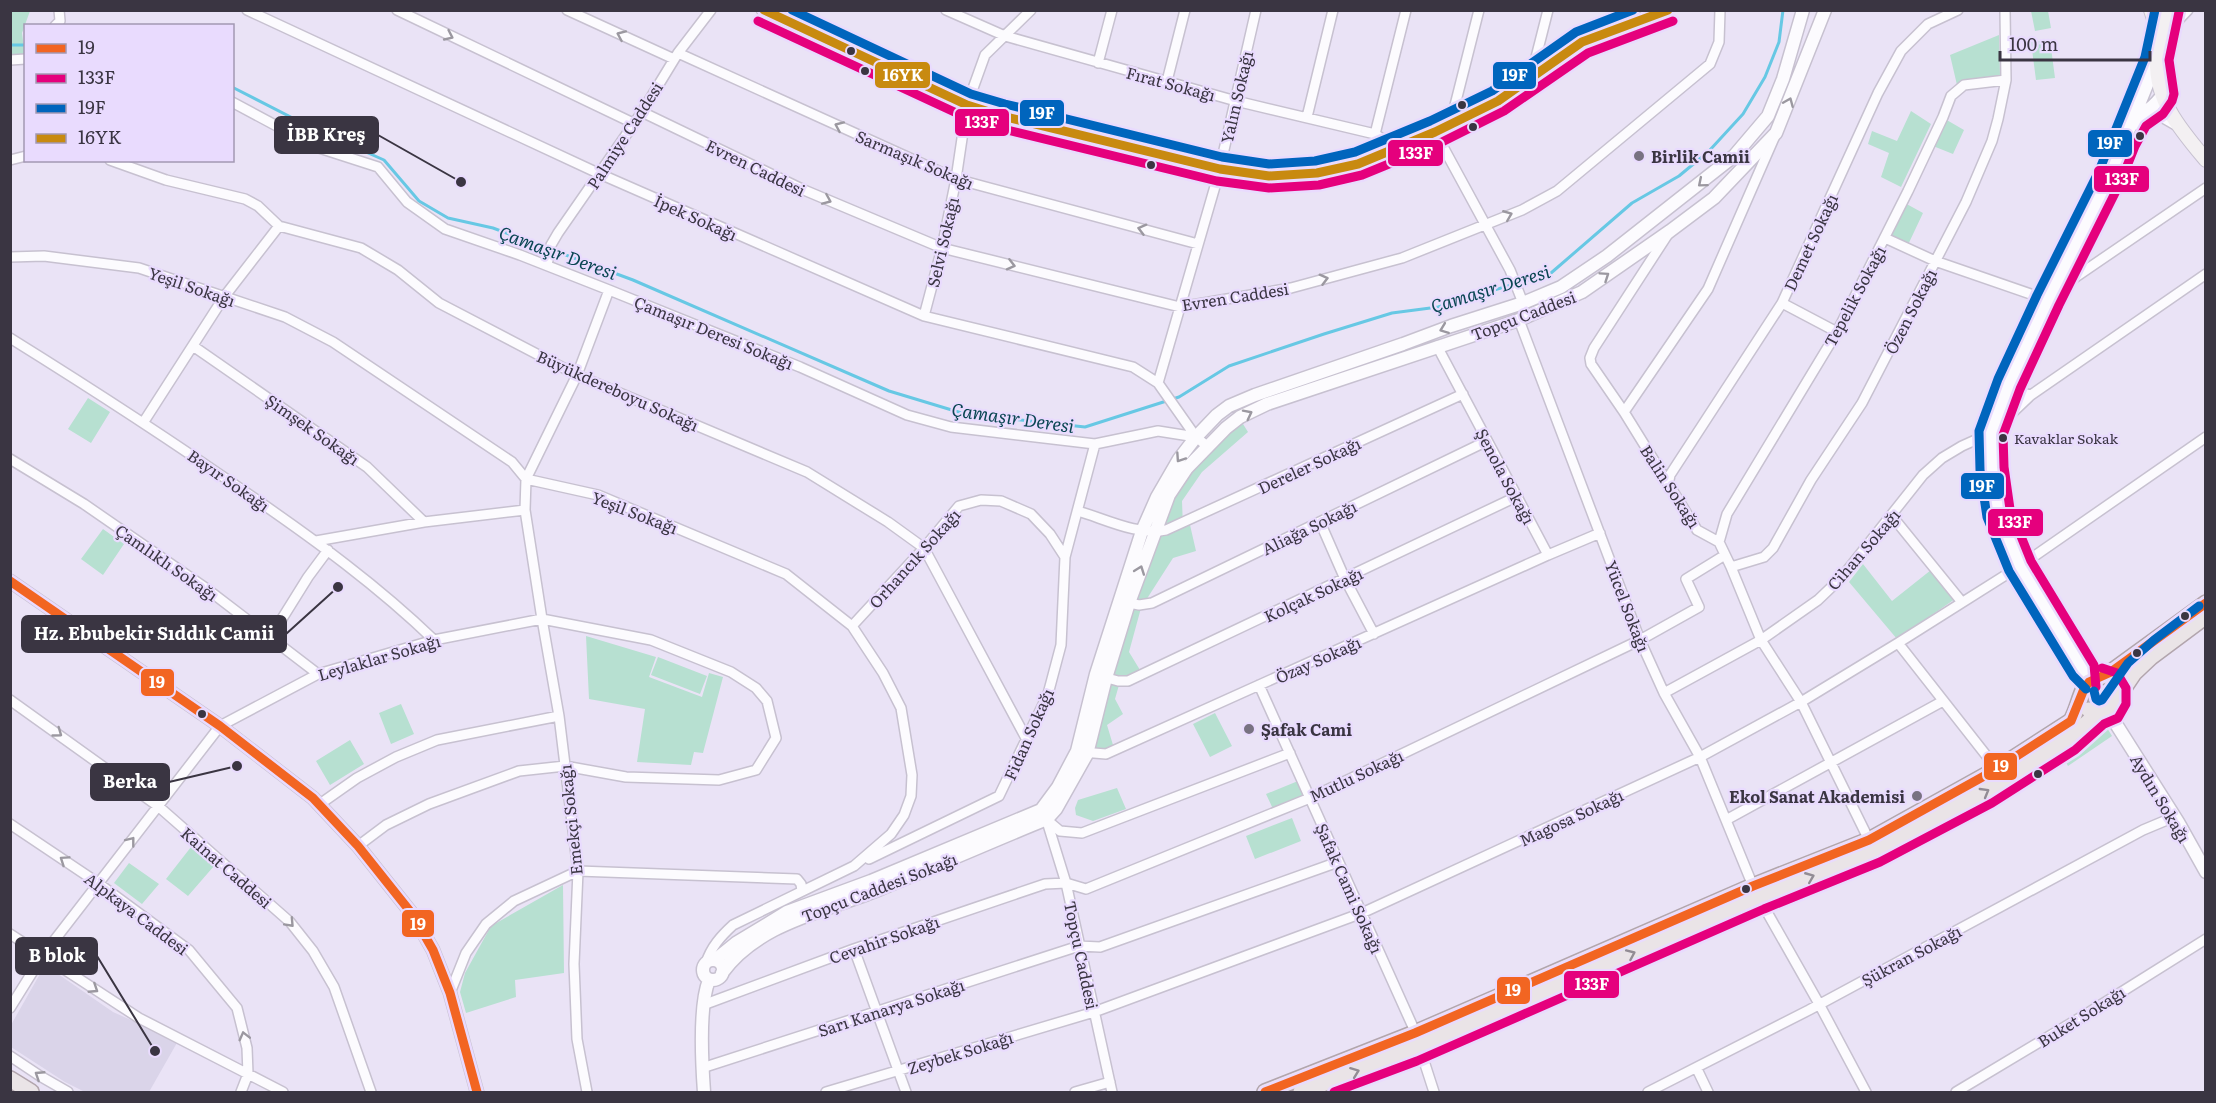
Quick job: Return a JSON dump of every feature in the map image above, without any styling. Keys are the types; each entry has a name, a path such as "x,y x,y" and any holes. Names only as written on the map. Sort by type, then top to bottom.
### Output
{"main road":[{"path":"2151,10 2160,39"},
{"path":"2167,10 2157,60 2162,95 2175,123 2205,160"},
{"path":"2088,682 2109,682 2113,686 2116,696 2107,708 2093,712 2085,706 2082,696 2088,682 2205,603"},
{"path":"1756,892 1876,850 1996,786 2068,740 2107,708 2138,669 2205,616"},
{"path":"1301,1092 1869,840 1995,770 2071,721 2078,711 2088,682"},
{"path":"1265,1092 1418,1040"},
{"path":"10,1079 32,1092"}],"street":[{"name":"İpek Sokağı","path":"247,10 600,174 924,316 1133,367 1158,383"},
{"path":"397,10 633,123"},
{"name":"Sarmaşık Sokağı","path":"567,10 957,179 1198,244"},
{"name":"Palmiye Caddesi","path":"548,262 551,245 642,112 676,56 711,10"},
{"path":"763,10 967,105 1013,119 1220,169 1269,176 1317,173 1358,164 1398,149 1498,101 1582,42 1665,11"},
{"name":"Fırat Sokağı","path":"945,10 1005,36 1098,63 1376,134 1398,149"},
{"name":"Selvi Sokağı","path":"924,316 957,179 967,105 985,55 1031,10"},
{"path":"1098,63 1112,10"},
{"path":"1167,81 1185,10"},
{"name":"Yalın Sokağı","path":"1158,383 1220,169 1256,10"},
{"path":"1306,117 1333,10"},
{"path":"1376,134 1407,10"},
{"path":"1450,125 1479,10"},
{"path":"1532,76 1548,10"},
{"name":"Evren Caddesi","path":"642,112 804,190 942,248 1180,307 1291,288 1402,258 1522,210 1557,191 1710,64 1719,42 1720,10"},
{"name":"Topçu Caddesi","path":"1112,1092 1066,883 1044,815 1056,809 1082,752 1101,676 1148,532 1157,497 1179,459 1196,437 1229,406 1254,395 1561,287 1607,256 1734,156 1768,116 1783,79 1803,10"},
{"name":"Topçu Caddesi","path":"1148,532 1187,468 1240,417 1267,404 1519,320 1582,292 1714,198 1776,133 1825,10"},
{"name":"Demet Sokağı","path":"1668,485 1670,475 1782,303 1882,85 1901,51 1928,24 1958,10"},
{"name":"Özen Sokağı","path":"1731,567 1764,557 1773,548 1811,480 1862,403 1966,202 1992,141 2006,80 2005,10"},
{"path":"2160,39 2188,10"},
{"path":"2088,682 2020,566 1998,512 1992,468 1991,433 2009,384 2055,284 2110,176 2157,60"},
{"name":"Tepelik Sokağı","path":"1719,543 1727,514 1837,332 1885,238 1951,96 1964,85 2006,80"},
{"path":"2140,100 2146,96 2162,95"},
{"path":"2124,141 2138,118 2162,95"},
{"name":"Çamaşır Deresi Sokağı","path":"234,103 316,147 378,167 407,202 445,230 548,262 609,290 800,367 907,415 951,427 1095,444 1158,430 1196,437"},
{"path":"2145,113 2161,115 2175,123"},
{"path":"1435,132 1510,270 1522,300"},
{"path":"1624,412 1708,289 1776,133"},
{"name":"Büyükdereboyu Sokağı","path":"116,162 166,180 244,199 258,206 279,226 361,248 398,270 439,303 577,375 807,472 888,522 924,548 1027,740"},
{"path":"2055,284 2064,285 2205,188"},
{"path":"144,423 224,297 279,226"},
{"name":"Balin Sokağı","path":"1670,231 1591,354 1591,364 1624,412 1697,530 1719,543 1761,640 1801,702 1869,840"},
{"path":"1885,238 1935,261 2048,300"},
{"name":"Yeşil Sokağı","path":"10,257 45,256 139,268 285,317 333,342 512,462 526,479 598,495 786,574 852,626 883,673 901,708 912,775 911,796 904,815 891,834 854,866 734,925 720,937 709,952 710,962"},
{"name":"Cihan Sokağı","path":"1664,693 1761,640 1818,600 1842,577 1923,475 1942,458 1991,433 2031,395 2205,274"},
{"path":"358,846 386,825 429,804 519,771 565,766 626,777 719,780 756,770 776,738 767,701 756,688 731,672 651,640 542,620 525,510 526,479 577,375 609,290"},
{"path":"1782,303 1837,332"},
{"name":"Yücel Sokağı","path":"1519,320 1640,640 1664,693 1700,757 1756,892 1866,1092"},
{"name":"Bayır Sokağı","path":"10,338 144,423 316,541 409,615 434,640"},
{"name":"Şimşek Sokağı","path":"193,346 367,466 424,522"},
{"name":"Şenola Sokağı","path":"1437,346 1548,555"},
{"path":"1158,383 1196,437 1208,446"},
{"path":"2009,384 2016,392 2031,395"},
{"name":"Dereler Sokağı","path":"1148,532 1166,530 1463,394"},
{"name":"Magosa Sokağı","path":"1094,1012 1362,913 1700,757 1801,702 2020,566 2205,437"},
{"name":"Aliağa Sokağı","path":"1124,602 1139,605 1152,603 1487,441"},
{"name":"Fidan Sokağı","path":"854,866 999,796 1048,694 1061,645 1065,557 1095,444"},
{"name":"Çamlıklı Sokağı","path":"10,459 84,504 207,590 318,674"},
{"name":"Kolçak Sokağı","path":"1101,676 1128,681 1518,496"},
{"name":"Orhancık Sokağı","path":"852,626 924,548 959,506 981,500 1001,501 1030,514 1050,534 1065,557"},
{"path":"316,541 424,522 525,510"},
{"path":"1078,511 1148,532"},
{"path":"1892,516 1961,601"},
{"path":"1320,522 1345,579 1374,634"},
{"path":"1548,555 1600,533"},
{"path":"270,638 308,577 328,550"},
{"name":"Özay Sokağı","path":"1082,752 1107,754 1548,555"},
{"name":"Mutlu Sokağı","path":"1066,883 1086,889 1310,798 1640,640 1699,607 1686,579 1725,555"},
{"path":"10,581 220,726 320,804 358,846 413,915 434,950 450,993 477,1092"},
{"name":"Leylaklar Sokağı","path":"10,1008 43,955 220,726 318,674 434,640 542,620"},
{"name":"Emekçi Sokağı","path":"542,620 559,716 578,871 574,964 578,1038 587,1092"},
{"path":"1898,643 1994,764 1995,770"},
{"name":"Şafak Cami Sokağı","path":"1259,685 1418,1040 1434,1092"},
{"name":"Kainat Caddesi","path":"10,700 159,806 290,922 313,951 334,987 371,1092"},
{"path":"1726,820 1943,701"},
{"name":"Aydın Sokağı","path":"2107,708 2205,872"},
{"path":"320,804 357,778 396,757 437,740 559,716"},
{"path":"710,962 722,967 722,974 716,980 710,980 703,973 710,962 787,912 1044,815 1060,831 1082,833 1290,753"},
{"name":"Topçu Caddesi Sokağı","path":"722,974 744,950 792,922 875,892 1044,815"},
{"name":"Şükran Sokağı","path":"1648,1092 1697,1069 2143,830 2174,817"},
{"name":"Alpkaya Caddesi","path":"10,824 98,883 189,950 237,1008 247,1048 248,1074 241,1092"},
{"name":"Sarı Kanarya Sokağı","path":"702,1068 1079,946 1100,947 1338,862"},
{"path":"450,993 466,953 486,924 514,901 578,871 797,879 802,891"},
{"name":"Cevahir Sokağı","path":"704,1005 854,949 1045,884 1066,883"},
{"path":"10,934 138,1018 283,1092"},
{"name":"Buket Sokağı","path":"1956,1092 2205,939"},
{"path":"854,949 906,1092"},
{"path":"704,1092 702,1068 704,1005 710,980"},
{"name":"Zeybek Sokağı","path":"826,1092 1094,1012"},
{"path":"10,1056 68,1092"},
{"path":"1697,1069 1708,1092"},
{"path":"1075,1092 1110,1082"}],"shaded area":[{"path":"45,965 113,1012 178,1041 149,1092 85,1092 65,1082 11,1047 11,1025"}],"green space":[{"path":"10,11 30,11 22,33 24,55 11,55"},
{"path":"2031,11 2048,11 2051,28 2035,31"},
{"path":"1999,35 2000,76 1957,85 1950,55"},
{"path":"2050,40 2055,78 2036,80 2031,42"},
{"path":"1911,111 1931,124 1901,187 1881,177 1889,153 1868,144 1872,131 1897,141"},
{"path":"1945,119 1964,130 1953,154 1933,146"},
{"path":"1903,202 1923,213 1906,249 1885,238"},
{"path":"88,398 110,412 91,443 68,429"},
{"path":"1243,424 1248,432 1202,472 1182,501 1183,528 1190,525 1196,551 1173,558 1141,608 1129,652 1140,670 1121,678 1115,699 1123,714 1107,725 1113,745 1105,751 1091,751 1135,599 1173,499 1198,461 1226,435"},
{"path":"103,529 124,544 103,575 81,559"},
{"path":"1863,564 1892,601 1931,570 1955,599 1897,639 1849,582"},
{"path":"586,636 656,657 649,677 702,697 709,673 723,677 703,753 694,752 691,765 637,762 645,709 589,699"},
{"path":"658,657 707,676 700,694 651,675"},
{"path":"2098,685 2106,688 2109,696 2106,704 2098,707 2090,704 2087,696 2090,688"},
{"path":"401,704 414,734 391,744 379,713"},
{"path":"1215,713 1232,746 1210,757 1193,724"},
{"path":"2096,723 2107,728 2112,736 2068,766 2056,744"},
{"path":"350,740 364,764 330,785 316,761"},
{"path":"1298,781 1304,796 1273,809 1266,794"},
{"path":"1117,788 1126,809 1093,821 1076,815 1075,808 1078,800"},
{"path":"1292,818 1301,841 1255,859 1246,836"},
{"path":"191,847 214,866 188,896 166,879"},
{"path":"129,863 159,884 142,904 114,883"},
{"path":"563,885 564,973 515,980 516,997 466,1013 460,992 465,973 491,926"}],"waterway":[{"name":"Çamaşır Deresi","path":"234,88 316,130 384,160 419,201 448,218 493,228 633,280 889,391 965,414 1085,427 1179,397 1229,366 1324,334 1392,313 1438,307 1551,273 1632,203 1679,176 1709,151 1743,114 1765,77 1779,42 1783,10"},
{"name":"Çamaşır Deresi","path":"10,45 24,45"}],"transit line":[{"name":"16YK","path":"764,10 967,105 1002,116 1220,169 1269,176 1317,173 1358,164 1435,132 1498,101 1582,42 1668,10"},
{"name":"19F","path":"792,10 971,94 1222,157 1269,164 1315,161 1355,152 1430,121 1492,91 1576,32 1633,10"},
{"name":"19F","path":"2086,689 2073,676 2009,571 1987,517 1980,470 1979,431 1998,379 2099,171 2145,57 2155,10"},
{"name":"133F","path":"2096,687 2094,665 2031,561 2010,509 2004,467 2003,435 2020,389 2121,181 2135,146 2146,126 2163,114 2172,101 2174,94 2169,60 2179,12"},
{"name":"133F","path":"758,21 963,116 999,128 1217,181 1269,188 1319,185 1362,175 1440,143 1504,111 1588,53 1673,21"},
{"name":"19","path":"10,581 220,726 313,798 358,846 413,915 433,950 450,993 477,1092"},
{"name":"19","path":"1265,1092 1415,1033 1753,886 1869,840 1995,770 2071,721 2089,682 2111,672 2206,603"},
{"name":"19F","path":"2094,691 2096,699 2102,700 2128,663 2199,606"},
{"name":"133F","path":"1334,1092 1417,1061 1764,909 1880,862 1992,803 2075,750 2104,724 2118,718 2126,704 2126,688 2117,673 2102,668"}],"place":[{"name":"Birlik Camii","path":"1639,156"},
{"name":"İBB Kreş","path":"461,182"},
{"name":"Kavaklar Sokak","path":"2003,438"},
{"name":"Hz. Ebubekir Sıddık Camii","path":"338,587"},
{"name":"Şafak Cami","path":"1249,729"},
{"name":"Berka","path":"237,766"},
{"name":"Ekol Sanat Akademisi","path":"1917,796"},
{"name":"B blok","path":"155,1051"}]}
